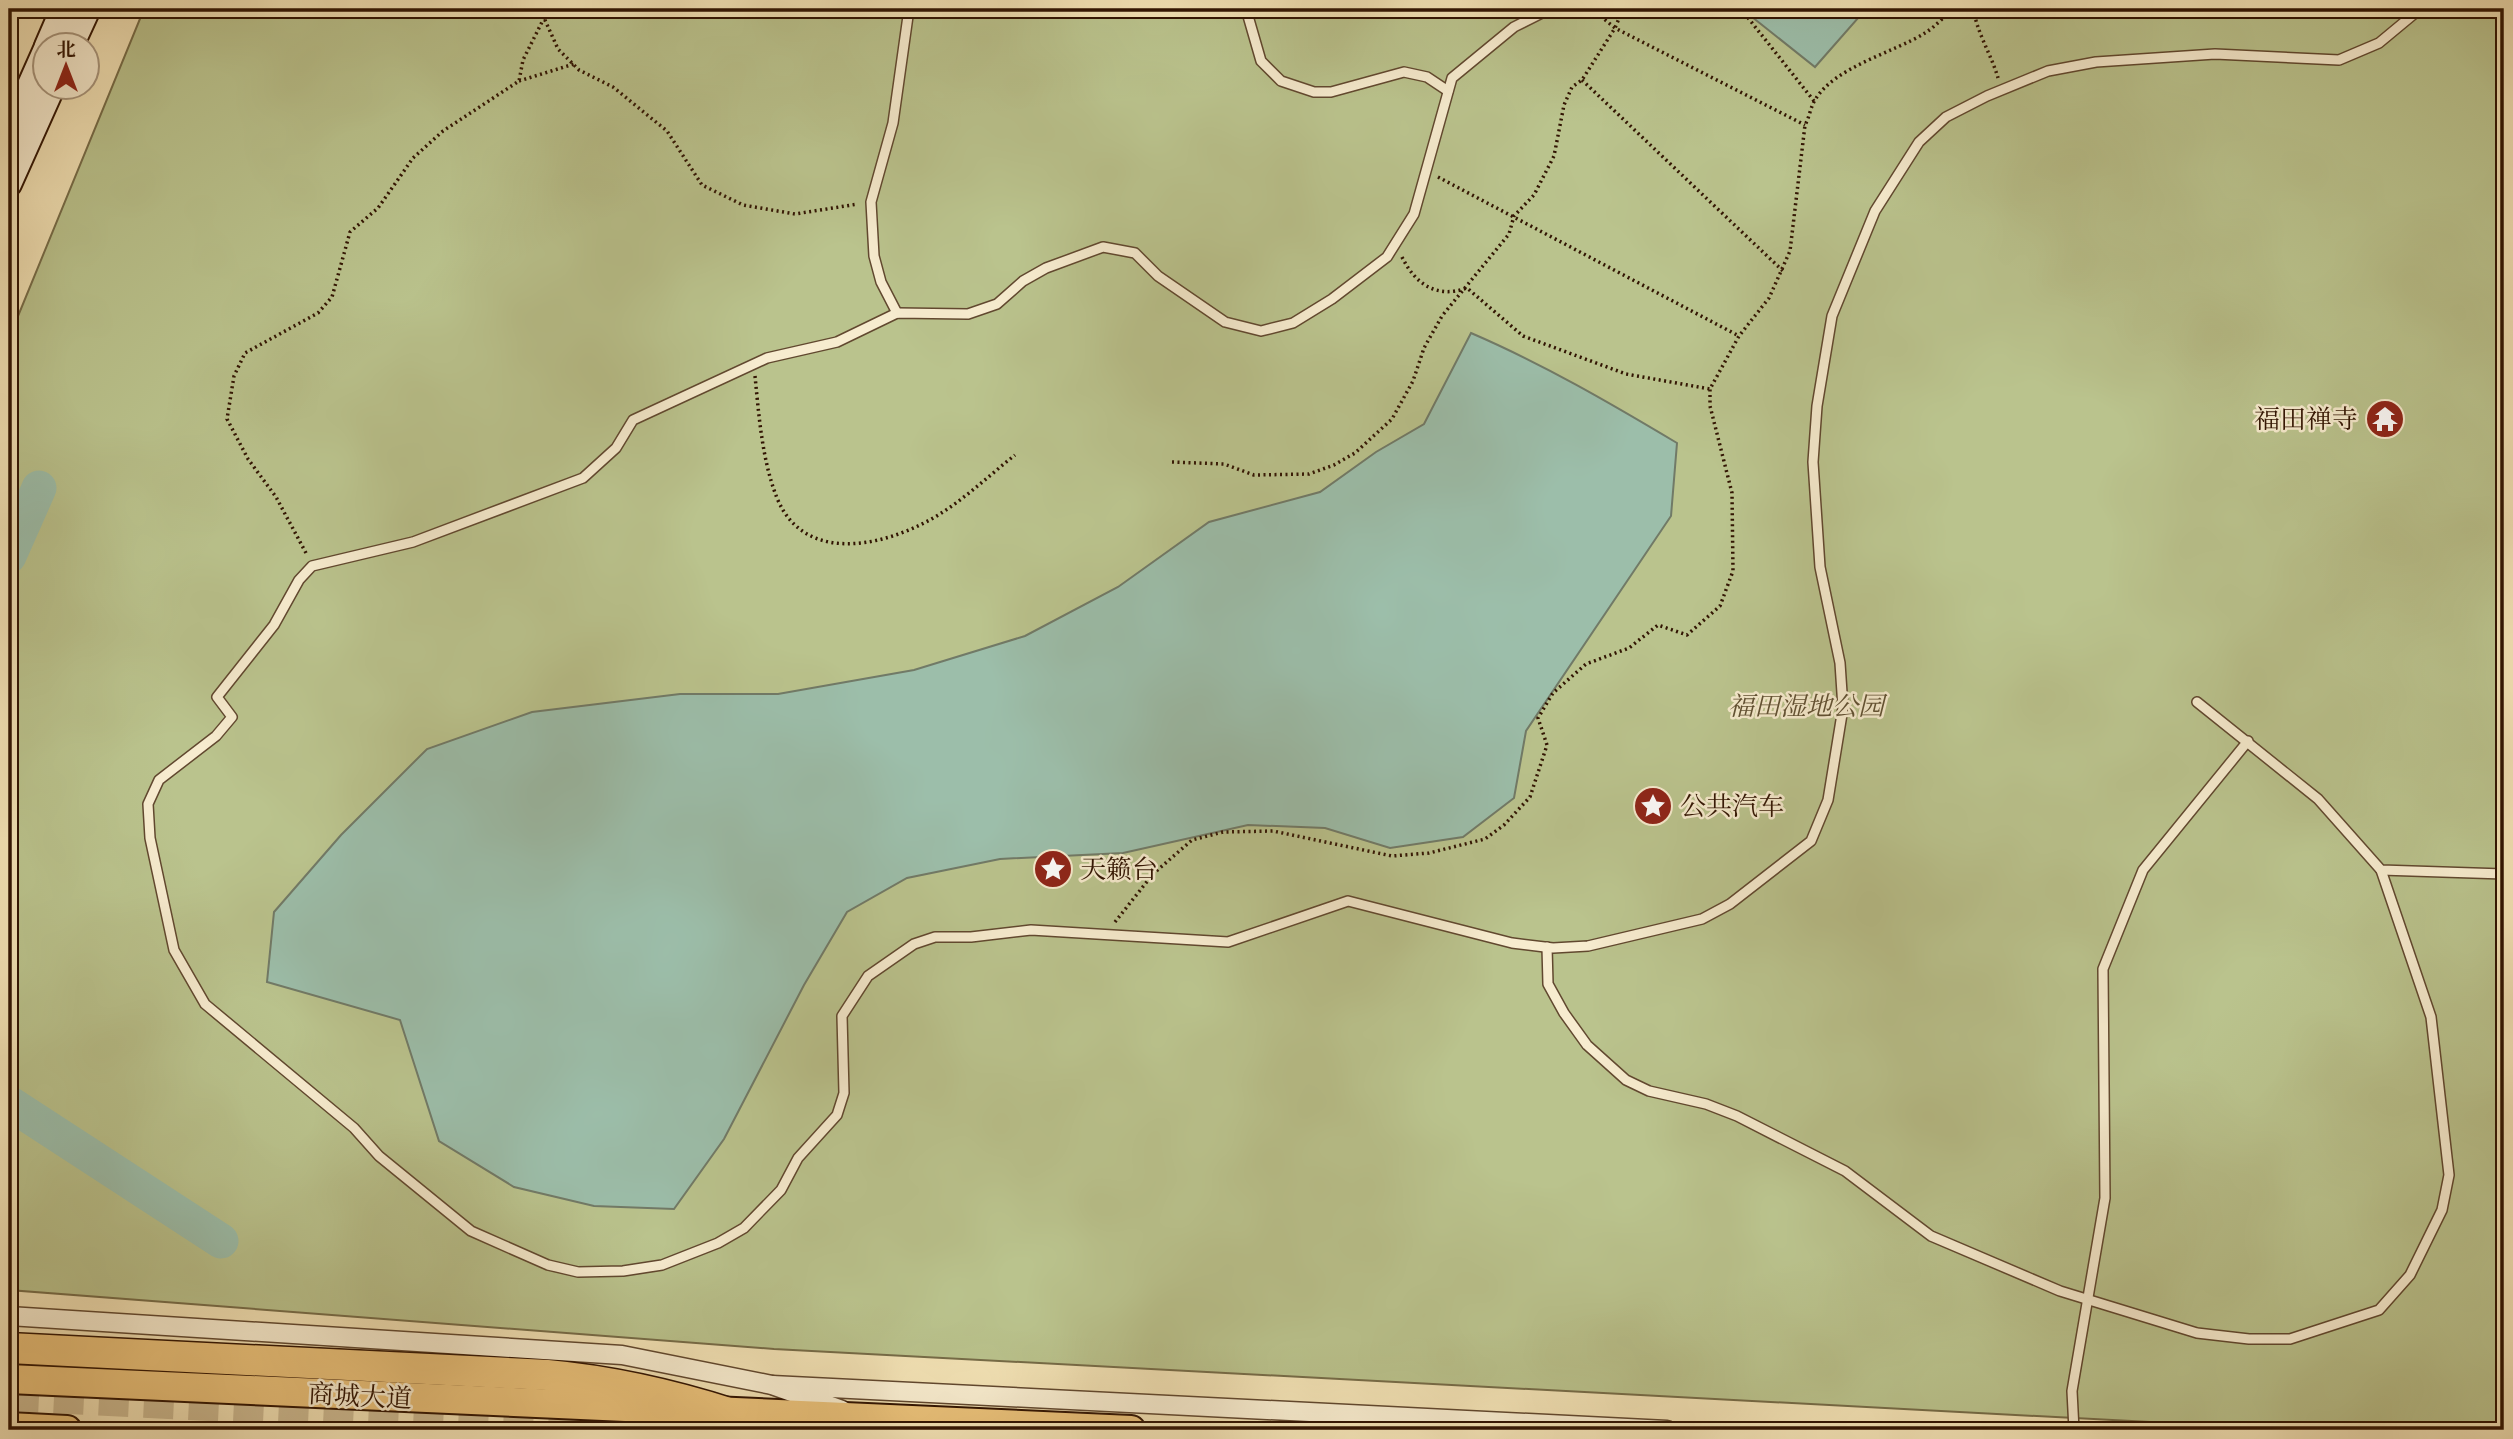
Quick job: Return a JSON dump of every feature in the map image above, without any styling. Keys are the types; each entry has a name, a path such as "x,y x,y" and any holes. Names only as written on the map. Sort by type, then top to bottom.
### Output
{"highway":[{"path":"9,1348 597,1380 663,1392 732,1414"}],"main road":[{"path":"53,32 63,9"},
{"path":"77,32 88,9"},
{"path":"9,132 32,79"},
{"path":"9,184 15,150 44,102"},
{"name":"商城大道","path":"9,1379 732,1414 1131,1430"},
{"path":"9,1427 67,1430"}],"street":[{"path":"9,1316 622,1355 772,1385 872,1420"},
{"path":"772,1385 1667,1430"}],"lane":[{"path":"897,313 881,282 874,256 871,202 893,122 909,9"},
{"path":"1246,9 1261,61 1281,81 1314,92 1331,92 1404,72 1427,77 1448,91"},
{"path":"1550,9 1514,27 1452,78 1414,214 1396,245 1387,257 1313,313 1293,323 1261,331 1225,322 1158,275 1135,253 1103,247 1046,268 1023,281 997,304 968,314 897,313 837,342 754,364 633,420 616,448 583,478 414,542 312,566 299,580 274,625 217,697 232,717 216,736 159,780 148,804 150,838 174,950 205,1004 354,1128 379,1156 471,1231 548,1265 578,1272 648,1268 718,1243 744,1228 781,1190 798,1158 836,1115 844,1093 842,1016 867,976 914,944 935,937 971,937 1031,930 1228,942 1348,901 1512,943 1547,947 1588,946 1702,919 1730,904 1811,841 1828,800 1835,771 1843,708 1840,663 1820,567 1814,462 1817,406 1832,316 1875,211 1919,142 1946,117 2048,71 2096,62 2215,54 2339,60 2379,43 2420,9"},
{"path":"1547,947 1548,984 1564,1013 1587,1045 1626,1080 1649,1091 1706,1104 1737,1116 1845,1171 1931,1236 2089,1301 2197,1333 2249,1339 2290,1339 2379,1310 2410,1275 2442,1210 2449,1175 2431,1017 2381,870 2318,799 2197,702"},
{"path":"2074,1430 2072,1391 2105,1198 2103,969 2143,870 2248,741"},
{"path":"2381,870 2504,874"}],"path":[{"path":"519,81 523,60 544,18 545,9"},
{"path":"1592,9 1615,28 1805,125"},
{"path":"1172,461 1224,464 1254,475 1280,477 1309,474 1334,466 1355,453 1392,419 1413,381 1424,348 1442,316 1509,234 1514,216 1534,195 1546,173 1560,134 1564,104 1572,87 1581,80 1615,28 1623,9"},
{"path":"1741,9 1814,101"},
{"path":"1105,934 1153,874 1192,840 1223,832 1273,831 1392,856 1458,847 1485,839 1504,825 1530,797 1546,744 1538,718 1553,693 1586,664 1629,648 1658,625 1687,635 1720,606 1733,571 1733,505 1710,406 1710,389 1739,336 1769,298 1783,271 1796,218 1799,152 1814,101 1829,86 1864,61 1927,33 1954,9"},
{"path":"1974,9 1975,23 1990,48 2002,90"},
{"path":"544,18 558,49 574,64 613,86 667,131 702,186 743,205 795,214 871,202"},
{"path":"312,566 276,497 248,459 227,419 234,376 245,354 318,313 332,297 350,232 378,208 414,158 443,131 519,81 574,64"},
{"path":"1581,80 1783,271"},
{"path":"1425,171 1739,336"},
{"path":"1396,245 1422,285 1441,293 1467,288"},
{"path":"1467,288 1523,336 1626,374 1710,389"},
{"path":"754,364 759,419 777,499 795,526 821,541 858,545 905,533 965,497 1015,455"}],"green space":[{"name":"福田湿地公园","path":"144,9 2504,9 2504,1430 2300,1430 774,1349 9,1290 9,338"}],"shaded area":[{"path":"1742,9 1877,9 1858,18 1815,67"},
{"path":"1471,333 1550,371 1677,443 1671,516 1526,731 1514,798 1463,837 1390,848 1325,828 1248,825 1123,853 1000,859 907,878 847,912 804,985 724,1139 674,1209 594,1206 514,1187 439,1141 400,1020 267,982 274,912 341,835 427,749 532,712 680,694 778,694 914,670 1025,636 1118,587 1209,522 1320,492 1376,452 1424,424"}],"waterway":[{"path":"9,556 39,488"},
{"path":"9,1103 221,1241"}],"tunnel":[{"path":"9,1396 690,1430"}],"place":[{"name":"福田禅寺","path":"2385,419"},
{"name":"公共汽车","path":"1653,806"},
{"name":"天籁台","path":"1053,869"}]}
